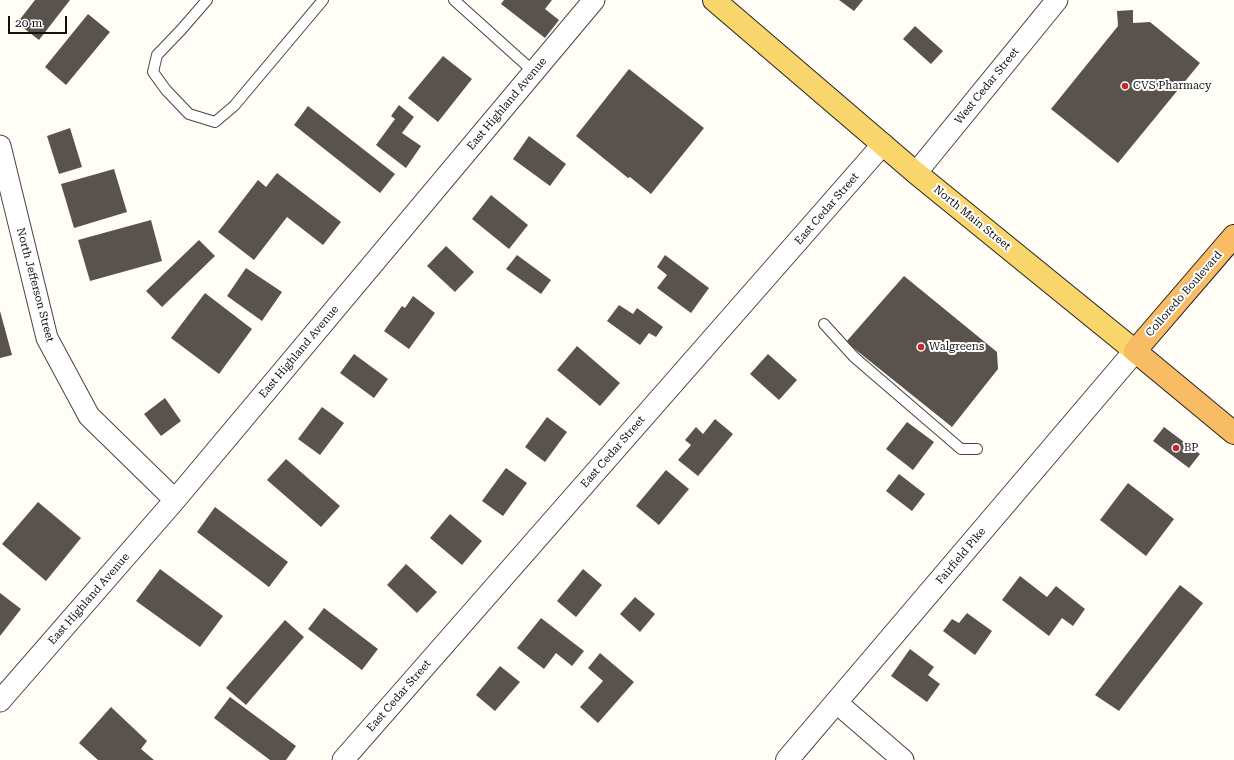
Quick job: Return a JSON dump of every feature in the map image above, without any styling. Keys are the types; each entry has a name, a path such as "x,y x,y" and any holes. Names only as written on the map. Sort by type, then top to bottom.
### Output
{"highway":[{"name":"Colloredo Boulevard","path":"1135,351 1234,236"},
{"name":"North Main Street","path":"1135,351 1234,433"}],"main road":[{"name":"North Main Street","path":"714,0 916,173 1135,351"}],"street":[{"name":"East Highland Avenue","path":"0,701 175,500 594,0"},
{"name":"West Cedar Street","path":"916,173 1057,0"},
{"name":"East Cedar Street","path":"343,760 883,144"},
{"name":"North Jefferson Street","path":"0,146 47,338 89,416 175,500"},
{"name":"Fairfield Pike","path":"787,760 1135,351"},
{"path":"837,703 903,760"}],"lane":[{"path":"207,0 157,55 153,72 166,90 189,114 215,122 234,106 324,0"},
{"path":"454,0 534,72"},
{"path":"824,324 854,358 961,449 977,449"}],"building":[{"path":"35,0 70,0 39,40 17,23"},
{"path":"504,0 552,0 545,9 559,20 545,38 501,4"},
{"path":"839,0 863,0 854,11"},
{"name":"CVS Pharmacy","path":"1133,10 1133,23 1150,22 1200,63 1118,163 1051,109 1118,26 1117,11"},
{"path":"88,14 110,32 66,85 45,67"},
{"path":"915,26 943,51 931,64 903,39"},
{"path":"443,56 472,79 438,122 408,98"},
{"path":"629,69 704,128 651,194 630,177 628,178 576,136"},
{"path":"399,105 414,117 402,133 421,146 406,168 376,145 395,119 391,116"},
{"path":"308,106 395,174 380,193 294,125"},
{"path":"70,128 82,167 59,174 47,136"},
{"path":"529,136 566,164 550,186 513,159"},
{"path":"114,169 127,212 74,228 61,184"},
{"path":"277,173 341,222 323,245 287,217 254,260 218,232 258,180 266,187"},
{"path":"491,195 528,225 509,249 472,219"},
{"path":"151,220 162,261 90,281 78,240"},
{"path":"199,240 215,256 162,307 146,291"},
{"path":"446,246 474,272 455,292 427,266"},
{"path":"517,255 551,280 541,294 506,269"},
{"path":"665,255 709,288 691,313 657,288 667,275 657,267"},
{"path":"246,268 282,292 262,321 227,296"},
{"name":"Walgreens","path":"904,276 997,352 998,369 952,427 846,342"},
{"path":"205,293 252,329 219,374 171,338"},
{"path":"413,296 435,313 409,349 384,331 402,306 405,308"},
{"path":"619,305 633,314 637,308 663,327 656,337 649,333 640,345 607,321"},
{"path":"0,311 12,355 0,358"},
{"path":"577,346 620,383 600,406 557,370"},
{"path":"354,354 388,379 374,398 340,373"},
{"path":"768,354 797,380 779,400 750,374"},
{"path":"165,398 181,421 161,436 144,414"},
{"path":"322,407 344,423 320,455 298,439"},
{"path":"547,417 567,432 545,462 525,447"},
{"path":"715,419 733,434 698,476 678,460 691,445 685,440 696,427 703,434"},
{"path":"907,422 934,442 913,470 886,449"},
{"name":"BP","path":"1164,427 1200,454 1189,468 1153,441"},
{"path":"286,459 340,506 321,527 267,480"},
{"path":"506,468 527,483 503,516 482,501"},
{"path":"666,470 689,489 659,525 636,506"},
{"path":"899,474 925,494 912,511 886,491"},
{"path":"1128,483 1174,519 1146,556 1100,520"},
{"path":"38,502 81,538 46,581 2,544"},
{"path":"215,507 288,562 269,587 197,532"},
{"path":"450,514 482,541 462,565 430,538"},
{"path":"406,564 437,592 417,613 387,585"},
{"path":"160,569 223,616 200,647 136,601"},
{"path":"583,569 602,585 576,617 557,601"},
{"path":"1020,576 1047,597 1056,586 1085,609 1073,626 1062,618 1049,636 1002,600"},
{"path":"1180,585 1203,603 1119,711 1095,695"},
{"path":"0,593 21,609 0,636"},
{"path":"635,597 655,614 640,632 620,614"},
{"path":"324,608 378,649 362,670 308,629"},
{"path":"967,613 992,631 975,655 943,631 952,619 959,623"},
{"path":"541,618 584,651 572,666 556,653 544,669 517,648"},
{"path":"285,620 304,637 246,705 226,688"},
{"path":"910,649 934,667 928,675 940,684 927,702 891,676"},
{"path":"600,653 634,682 598,723 580,707 603,681 588,668"},
{"path":"500,666 520,682 495,711 476,695"},
{"path":"230,697 296,746 286,760 270,760 214,718"},
{"path":"111,707 147,741 141,749 154,760 98,760 79,743"}],"place":[{"name":"CVS Pharmacy","path":"1125,86"},
{"name":"Walgreens","path":"921,347"},
{"name":"BP","path":"1176,448"}]}
